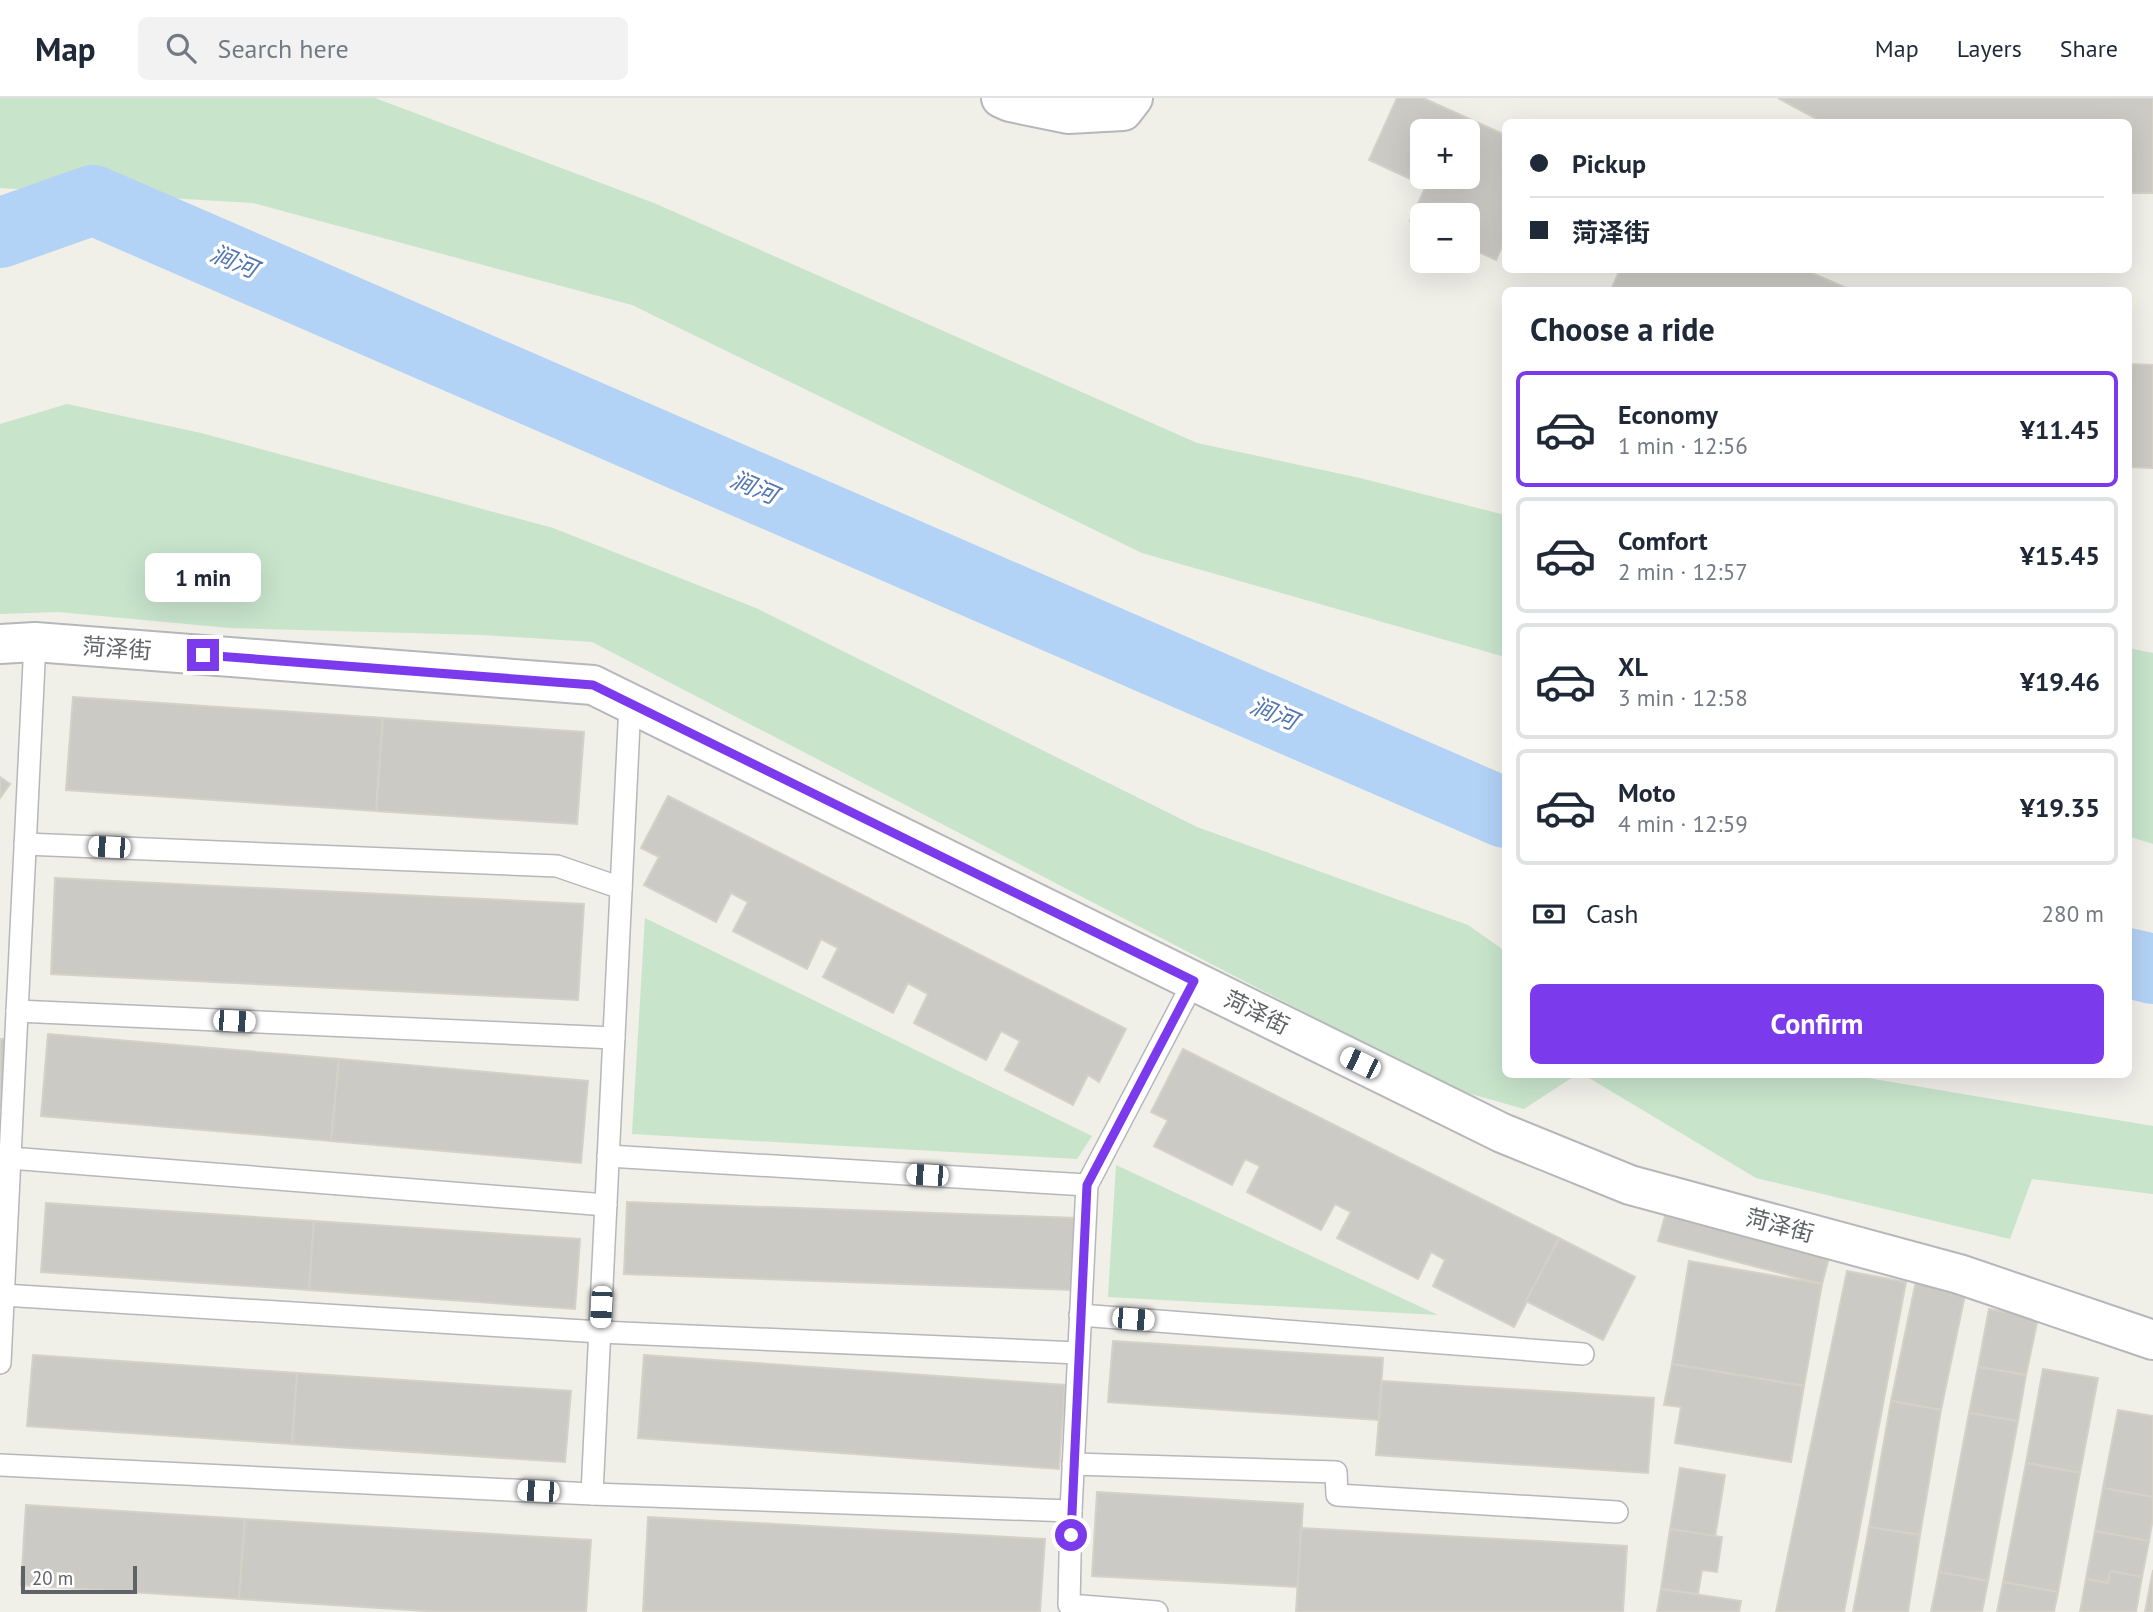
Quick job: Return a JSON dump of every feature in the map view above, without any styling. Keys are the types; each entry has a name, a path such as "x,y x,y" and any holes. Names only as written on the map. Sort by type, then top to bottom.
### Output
{"street":[{"path":"1001,98 1068,114 1123,111 1133,98"},
{"name":"菏泽街","path":"18,643 593,685 1502,1133 1630,1185 1959,1274 2153,1340"}],"lane":[{"path":"0,1363 4,1189 10,1158 25,844 18,643"},
{"path":"592,1494 630,703"},
{"path":"25,844 556,866 621,888"},
{"path":"1157,1612 1069,1605 1087,1185 1194,981"},
{"path":"17,1011 614,1038"},
{"path":"608,1156 1087,1185"},
{"path":"10,1158 606,1205"},
{"path":"3,1295 600,1332 1078,1353"},
{"path":"1080,1315 1583,1354"},
{"path":"1073,1464 1336,1472 1337,1494 1617,1512"},
{"path":"0,1465 592,1494 1071,1511"}],"green space":[{"path":"0,98 375,98 654,203 1197,443 1360,478 1502,514 1502,656 1142,553 632,305 253,203 0,188"},
{"path":"67,404 201,433 553,528 756,608 1197,827 1468,925 1502,949 1502,1078 1571,1078 1524,1109 1450,1088 592,642 484,635 230,628 58,612 0,614 0,424"},
{"path":"2132,649 2153,653 2153,844 2132,837"},
{"path":"645,918 1092,1136 1077,1159 632,1134"},
{"path":"1589,1078 1868,1078 2153,1126 2153,1194 2032,1179 2010,1239 1756,1178"},
{"path":"1116,1165 1438,1315 1108,1297"}],"building":[{"path":"1397,98 1423,98 1470,119 1410,119 1410,179 1369,160"},
{"path":"1778,98 2153,98 2153,193 2132,193 2132,119 1816,119"},
{"path":"1480,124 1502,134 1502,247 1496,260 1480,253 1480,203 1418,203 1425,189 1480,189"},
{"path":"1619,273 1812,273 1844,287 1612,287"},
{"path":"2132,364 2153,365 2153,468 2132,467"},
{"path":"73,697 383,718 376,811 66,790"},
{"path":"383,718 584,732 577,824 376,811"},
{"path":"0,777 10,784 0,798"},
{"path":"668,796 1126,1029 1099,1082 1088,1075 1073,1105 1005,1070 1020,1041 1001,1031 986,1060 914,1023 928,994 908,983 893,1013 823,977 838,948 821,939 807,969 733,931 748,902 731,893 716,922 644,885 659,857 641,848"},
{"path":"55,878 584,904 578,1000 51,974"},
{"path":"48,1034 339,1059 331,1141 41,1116"},
{"path":"0,1039 6,1039 2,1107 0,1107"},
{"path":"1183,1049 1559,1238 1514,1327 1433,1286 1445,1260 1431,1252 1418,1279 1337,1238 1351,1212 1335,1204 1321,1230 1247,1192 1260,1166 1245,1159 1232,1185 1154,1146 1168,1120 1151,1112"},
{"path":"339,1059 588,1081 581,1163 331,1141"},
{"path":"627,1202 1076,1218 1073,1290 624,1274"},
{"path":"46,1203 314,1221 309,1290 41,1272"},
{"path":"1665,1216 1830,1254 1822,1284 1658,1241"},
{"path":"314,1221 580,1239 575,1309 309,1290"},
{"path":"1559,1238 1635,1277 1603,1340 1526,1301"},
{"path":"1689,1261 1822,1284 1804,1386 1672,1364"},
{"path":"1847,1271 1906,1282 1844,1612 1776,1612"},
{"path":"1916,1281 1966,1290 1941,1410 1891,1401"},
{"path":"1989,1309 2038,1318 2026,1375 1978,1367"},
{"path":"1113,1341 1383,1358 1379,1420 1108,1402"},
{"path":"33,1355 297,1373 292,1444 27,1426"},
{"path":"644,1355 1065,1385 1059,1469 638,1438"},
{"path":"1672,1364 1804,1386 1791,1462 1675,1443 1681,1407 1664,1405"},
{"path":"1978,1367 2026,1375 2018,1421 1969,1413"},
{"path":"2043,1369 2098,1378 2080,1473 2026,1463"},
{"path":"297,1373 571,1391 565,1462 292,1444"},
{"path":"1382,1381 1654,1398 1648,1473 1376,1455"},
{"path":"1891,1401 1941,1410 1920,1535 1869,1527"},
{"path":"2118,1410 2153,1416 2153,1497 2103,1488"},
{"path":"1969,1413 2018,1421 1988,1581 1939,1572"},
{"path":"2026,1463 2080,1473 2058,1592 2003,1582"},
{"path":"1680,1468 1725,1475 1715,1537 1670,1529"},
{"path":"2103,1488 2153,1497 2149,1541 2095,1531"},
{"path":"1097,1492 1303,1504 1298,1587 1092,1576"},
{"path":"26,1505 245,1519 239,1599 21,1585"},
{"path":"648,1517 1045,1539 1040,1612 643,1612"},
{"path":"245,1519 591,1540 586,1612 442,1612 239,1599"},
{"path":"1869,1527 1920,1535 1908,1612 1853,1612"},
{"path":"1301,1528 1627,1546 1623,1612 1296,1612"},
{"path":"1670,1529 1722,1537 1717,1572 1702,1570 1698,1594 1661,1589"},
{"path":"2095,1531 2149,1541 2142,1577 2110,1571 2108,1583 2086,1579"},
{"path":"2153,1570 2153,1612 2145,1612"},
{"path":"2110,1571 2142,1577 2136,1612 2080,1612 2086,1579 2108,1583"},
{"path":"1939,1572 1988,1581 1982,1612 1931,1612"},
{"path":"2003,1582 2058,1592 2054,1612 1997,1612"},
{"path":"1661,1589 1741,1601 1739,1612 1657,1612"}],"waterway":[{"name":"涧河","path":"0,233 93,200 1502,812"},
{"name":"涧河","path":"2132,964 2153,969"}],"route":[{"path":"203,655 593,685 1194,981 1087,1185 1071,1535"}]}
